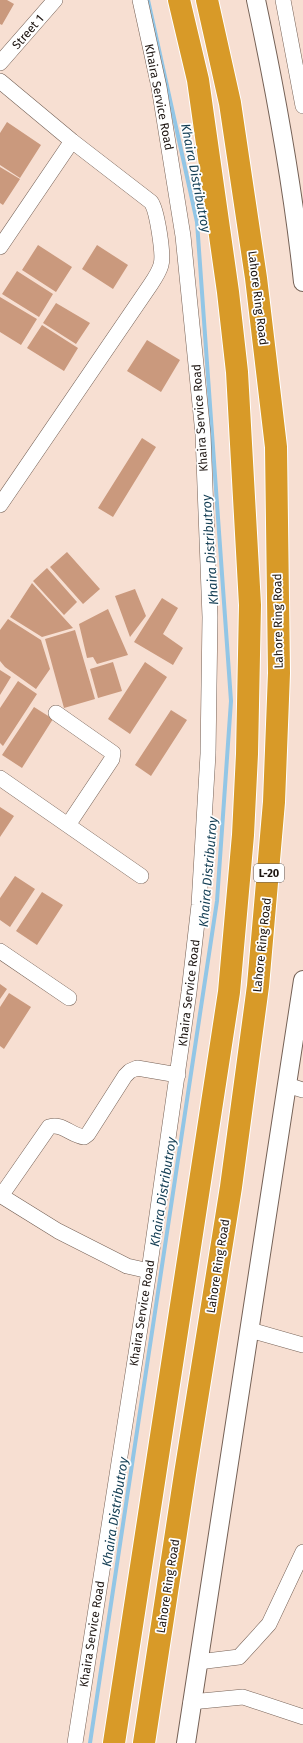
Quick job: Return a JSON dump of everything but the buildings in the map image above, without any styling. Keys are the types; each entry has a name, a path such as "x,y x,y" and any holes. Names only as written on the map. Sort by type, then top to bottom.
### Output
{"highway":[{"name":"L-20","path":"114,1743 229,992 243,835 247,754 250,605 237,372 228,292 198,80 179,0"},
{"name":"Lahore Ring Road","path":"144,1743 186,1466 232,1179 258,986 274,802 279,673 276,447 256,278 230,103 207,0"}],"street":[{"name":"Street 1","path":"0,63 7,45 55,0"},
{"name":"Khaira Service Road","path":"75,1743 149,1271 178,1074 199,905 208,754 209,594 203,434 183,236 159,86 140,0"},
{"path":"256,0 281,125 295,210 303,282"},
{"path":"283,0 303,106"},
{"path":"0,81 72,141 151,202 154,207 162,259 162,265 151,284 0,505"},
{"path":"0,247 72,141"},
{"path":"56,713 113,753 112,759 68,825"},
{"path":"0,778 141,876"},
{"path":"0,951 69,998"},
{"path":"186,1743 191,1702 250,1330 295,1088 303,980"},
{"path":"149,1271 127,1266 58,1231 1,1195 49,1127 54,1125 59,1126 84,1137 88,1134 125,1076 130,1071 137,1068 178,1074"},
{"path":"250,1330 303,1345"},
{"path":"198,1662 239,1657 269,1624 303,1552"},
{"path":"191,1702 243,1697 303,1717"}],"waterway":[{"name":"Khaira Distributroy","path":"90,1743 217,901 231,701 197,222 148,0"}]}
